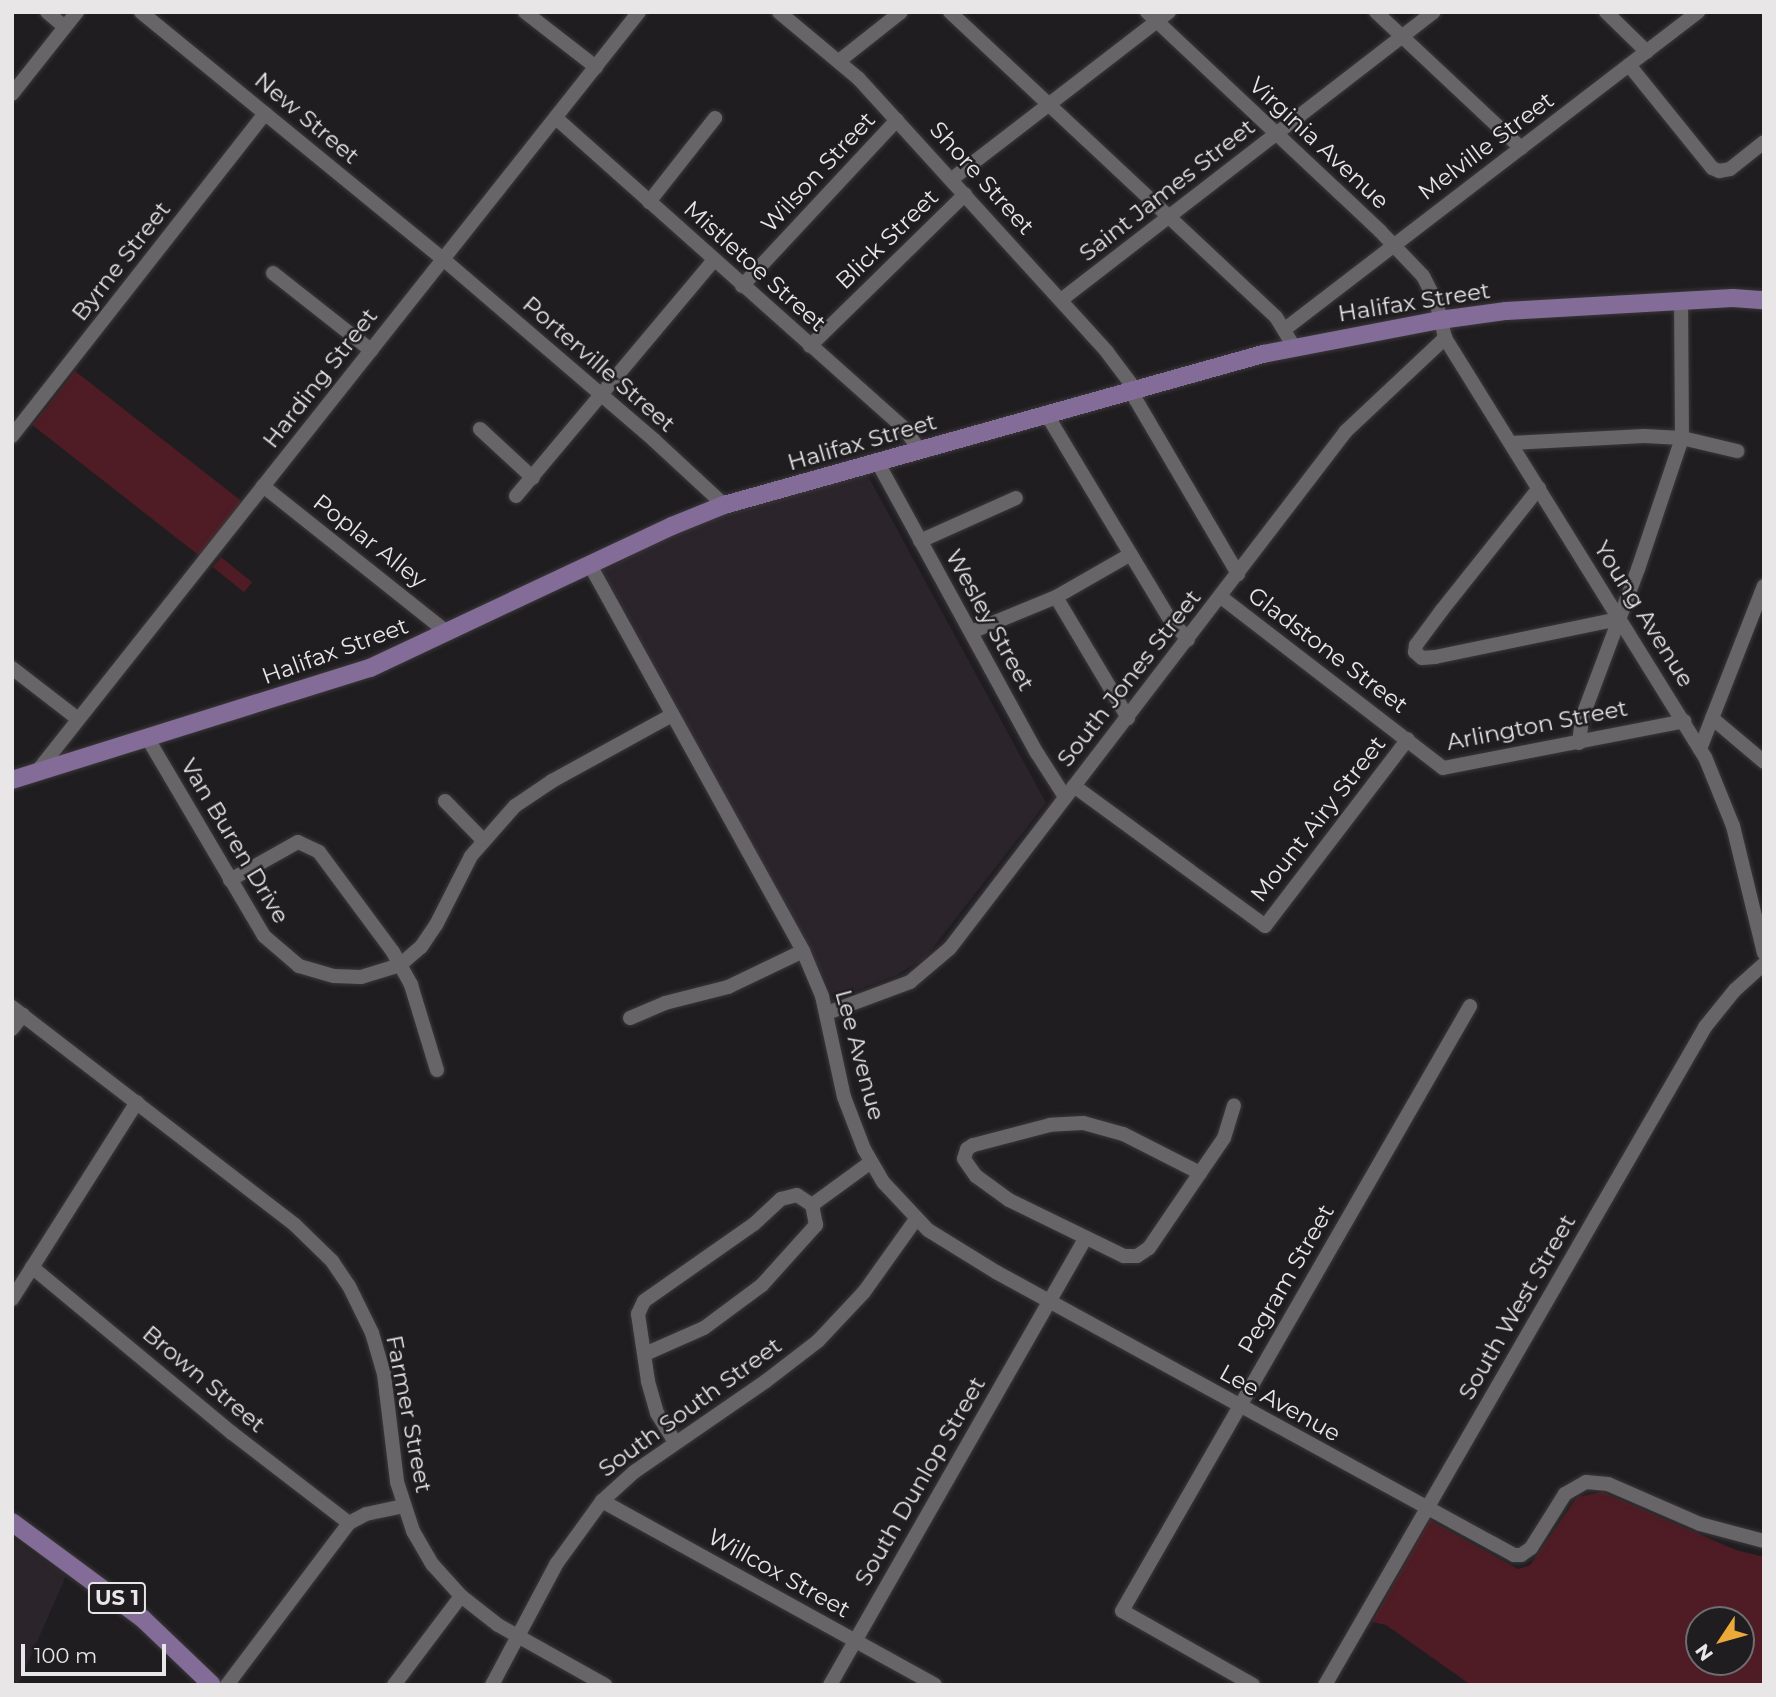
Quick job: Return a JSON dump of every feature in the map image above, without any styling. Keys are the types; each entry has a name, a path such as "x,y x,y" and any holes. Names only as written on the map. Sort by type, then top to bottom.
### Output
{"main road":[{"name":"Halifax Street","path":"12,780 345,677 448,633 724,505 1133,391 1294,347 1440,320 1558,307 1764,300"},
{"name":"US 1","path":"12,1522 144,1619 212,1685"}],"street":[{"path":"47,12 65,27"},
{"path":"12,94 77,12"},
{"name":"New Street","path":"141,12 443,259"},
{"path":"525,12 596,67"},
{"name":"Harding Street","path":"36,773 639,12"},
{"name":"Shore Street","path":"779,12 839,61 897,120 1124,372 1192,498 1238,574"},
{"path":"839,61 901,12"},
{"path":"950,12 1285,329 1294,347"},
{"path":"952,179 1049,105 1152,17 1169,12"},
{"path":"1376,12 1521,148"},
{"name":"Saint James Street","path":"1061,300 1434,12"},
{"path":"1606,12 1647,52"},
{"name":"Melville Street","path":"1285,329 1698,12"},
{"name":"Virginia Avenue","path":"1152,17 1395,245 1423,276 1436,301 1440,320"},
{"path":"1629,65 1712,168 1719,171 1730,169 1764,142"},
{"name":"Byrne Street","path":"12,436 265,113"},
{"name":"Mistletoe Street","path":"556,118 905,429 920,451"},
{"path":"649,202 715,118"},
{"name":"Wilson Street","path":"742,286 897,120"},
{"name":"Blick Street","path":"810,346 965,194"},
{"name":"Porterville Street","path":"443,259 724,505"},
{"path":"516,496 714,260"},
{"path":"274,273 371,350"},
{"path":"1578,743 1582,718 1682,438 1681,301"},
{"name":"Young Avenue","path":"1440,320 1445,338 1700,748 1729,813 1764,953"},
{"name":"South Jones Street","path":"827,1013 897,988 940,960 1357,418 1445,338"},
{"path":"1047,415 1168,616 1188,640"},
{"path":"481,429 533,478"},
{"path":"1511,443 1644,436 1682,438 1737,451"},
{"name":"Wesley Street","path":"878,463 1037,753 1070,792 1265,926"},
{"name":"Poplar Alley","path":"263,486 370,568 448,633"},
{"path":"1539,488 1431,625 1415,648 1418,656 1422,658 1619,619"},
{"path":"920,541 1016,498"},
{"path":"971,632 1056,597 1131,554"},
{"name":"Lee Avenue","path":"590,565 803,951 827,1013 844,1097 871,1162 916,1219 946,1243 1506,1552 1521,1555 1531,1548 1570,1489 1593,1482 1621,1489 1700,1524 1764,1541"},
{"path":"1700,748 1764,586"},
{"path":"1056,597 1128,718"},
{"name":"Gladstone Street","path":"1221,597 1408,739"},
{"path":"12,668 78,719"},
{"name":"Van Buren Drive","path":"148,739 264,936 299,966 334,976 361,977 400,965 430,935 457,879 482,839 533,793 672,715"},
{"path":"1712,718 1764,762"},
{"name":"Arlington Street","path":"1408,739 1448,770 1684,721"},
{"name":"Mount Airy Street","path":"1265,926 1408,739"},
{"path":"445,801 482,839"},
{"path":"230,880 295,843 312,846 379,933 400,965 416,996 437,1070"},
{"path":"630,1018 665,1003 728,987 803,951"},
{"name":"South West Street","path":"1325,1685 1705,1027 1735,990 1764,964"},
{"name":"Pegram Street","path":"1253,1685 1122,1611 1470,1006"},
{"path":"12,1029 18,1011"},
{"name":"Farmer Street","path":"18,1011 295,1225 332,1261 363,1311 380,1355 397,1482 403,1506 422,1547 461,1596 516,1636 605,1685"},
{"path":"12,1299 137,1102"},
{"path":"1200,1173 1123,1134 1097,1125 1066,1123 973,1145 967,1149 964,1159 972,1172 1009,1199 1085,1239 1124,1256 1143,1253 1200,1173 1224,1138 1234,1105"},
{"path":"812,1205 871,1162"},
{"path":"645,1354 704,1328 762,1285 816,1225 812,1205 797,1195 781,1199 754,1224 644,1301 638,1314 645,1354 657,1413 676,1442"},
{"name":"South South Street","path":"492,1685 557,1563 602,1501 634,1472 766,1381 818,1341 864,1292 916,1219"},
{"name":"South Dunlop Street","path":"830,1685 1085,1239"},
{"name":"Brown Street","path":"32,1267 232,1433 349,1523"},
{"name":"Willcox Street","path":"602,1501 935,1685"},
{"path":"227,1685 349,1523 366,1514 403,1506"},
{"path":"394,1685 461,1596"}],"shaded area":[{"path":"75,371 242,502 200,556 33,425"},
{"path":"867,474 1046,803 925,958 895,976 835,998 603,571 679,530 727,513"},
{"path":"221,557 252,582 244,592 213,567"},
{"path":"1603,1492 1736,1550 1764,1557 1764,1685 1471,1685 1386,1625 1372,1622 1430,1520 1518,1569 1530,1565 1577,1497"},
{"path":"12,1538 66,1576 18,1685 12,1685"}]}
